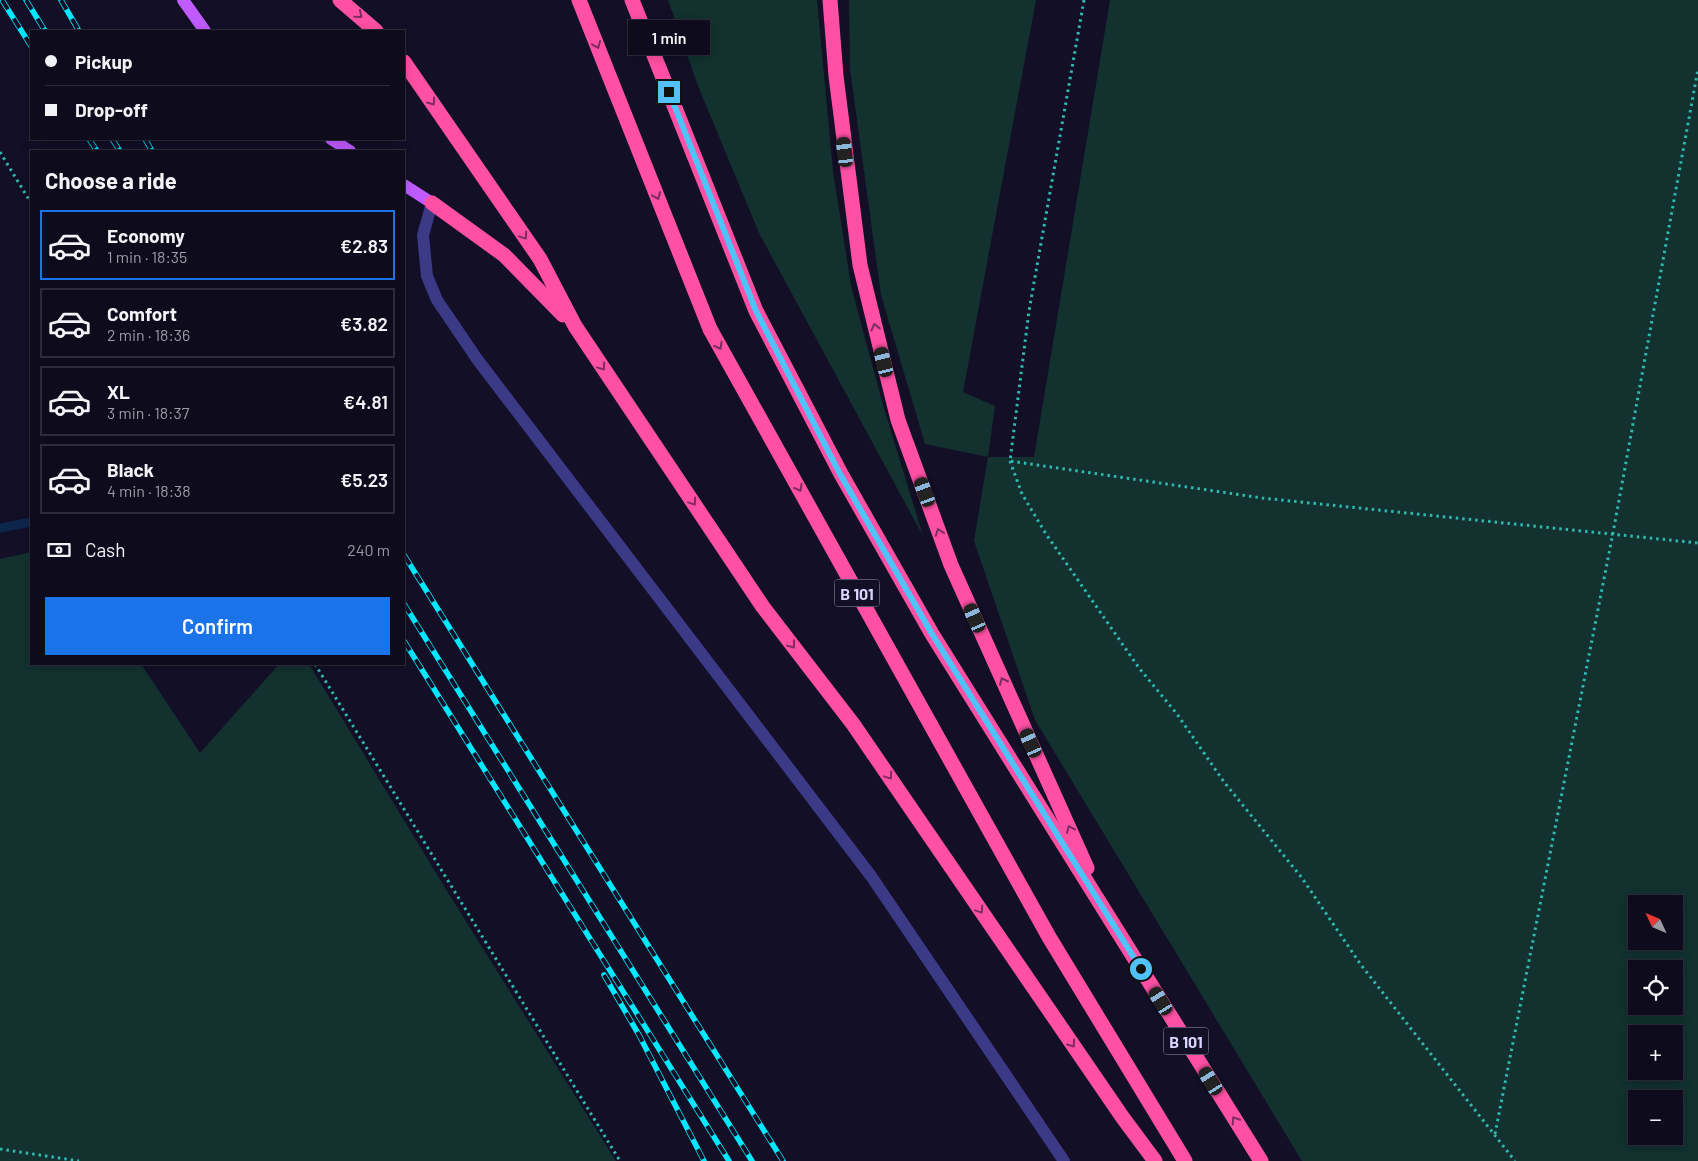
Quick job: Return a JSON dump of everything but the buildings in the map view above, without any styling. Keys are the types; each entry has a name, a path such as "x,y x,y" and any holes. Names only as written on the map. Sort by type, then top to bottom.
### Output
{"highway":[{"path":"340,0 375,30"},
{"name":"B 101","path":"579,0 710,329 1049,937 1185,1161"},
{"name":"B 101","path":"632,0 756,311 840,474 932,634 1261,1161"},
{"path":"830,0 836,76 860,265 898,420 951,565 1111,922"},
{"path":"405,63 540,259 575,326 763,606 853,724 1155,1161"},
{"path":"432,203 504,255 575,326"}],"main road":[{"path":"183,0 204,30"},
{"path":"333,140 348,150"},
{"path":"405,186 432,203"}],"lane":[{"path":"432,203 423,235 428,276 438,300 477,359 871,876 1064,1161"}],"path":[{"path":"1084,0 1030,311 1010,461 1022,494 1046,534 1139,668 1177,714 1246,811 1302,878 1361,966 1515,1161"},
{"path":"1495,1134 1613,533 1698,69"},
{"path":"0,152 30,201"},
{"path":"1010,461 1262,498 1698,543"},
{"path":"315,665 620,1161"},
{"path":"0,1149 79,1161"}],"green space":[{"path":"668,0 817,0 833,171 851,286 883,405 923,536 759,233 698,86"},
{"path":"849,0 1036,0 963,392 995,406 988,457 925,444 881,295 850,69"},
{"path":"1110,0 1698,0 1698,1161 1302,1161 1035,720 974,541 988,457 1034,457"},
{"path":"30,552 30,665 142,665 200,753 278,665 310,665 447,891 616,1161 0,1161 0,559"}],"waterway":[{"path":"0,528 30,522"}],"railway":[{"path":"2,0 30,44"},
{"path":"26,0 44,30"},
{"path":"61,0 78,30"},
{"path":"90,140 96,150"},
{"path":"113,140 119,150"},
{"path":"146,140 151,150"},
{"path":"405,557 783,1161"},
{"path":"405,606 752,1161"},
{"path":"405,643 729,1161"},
{"path":"604,975 639,1035 704,1161"}],"route":[{"path":"669,92 756,311 840,474 932,634 1141,969"}]}
